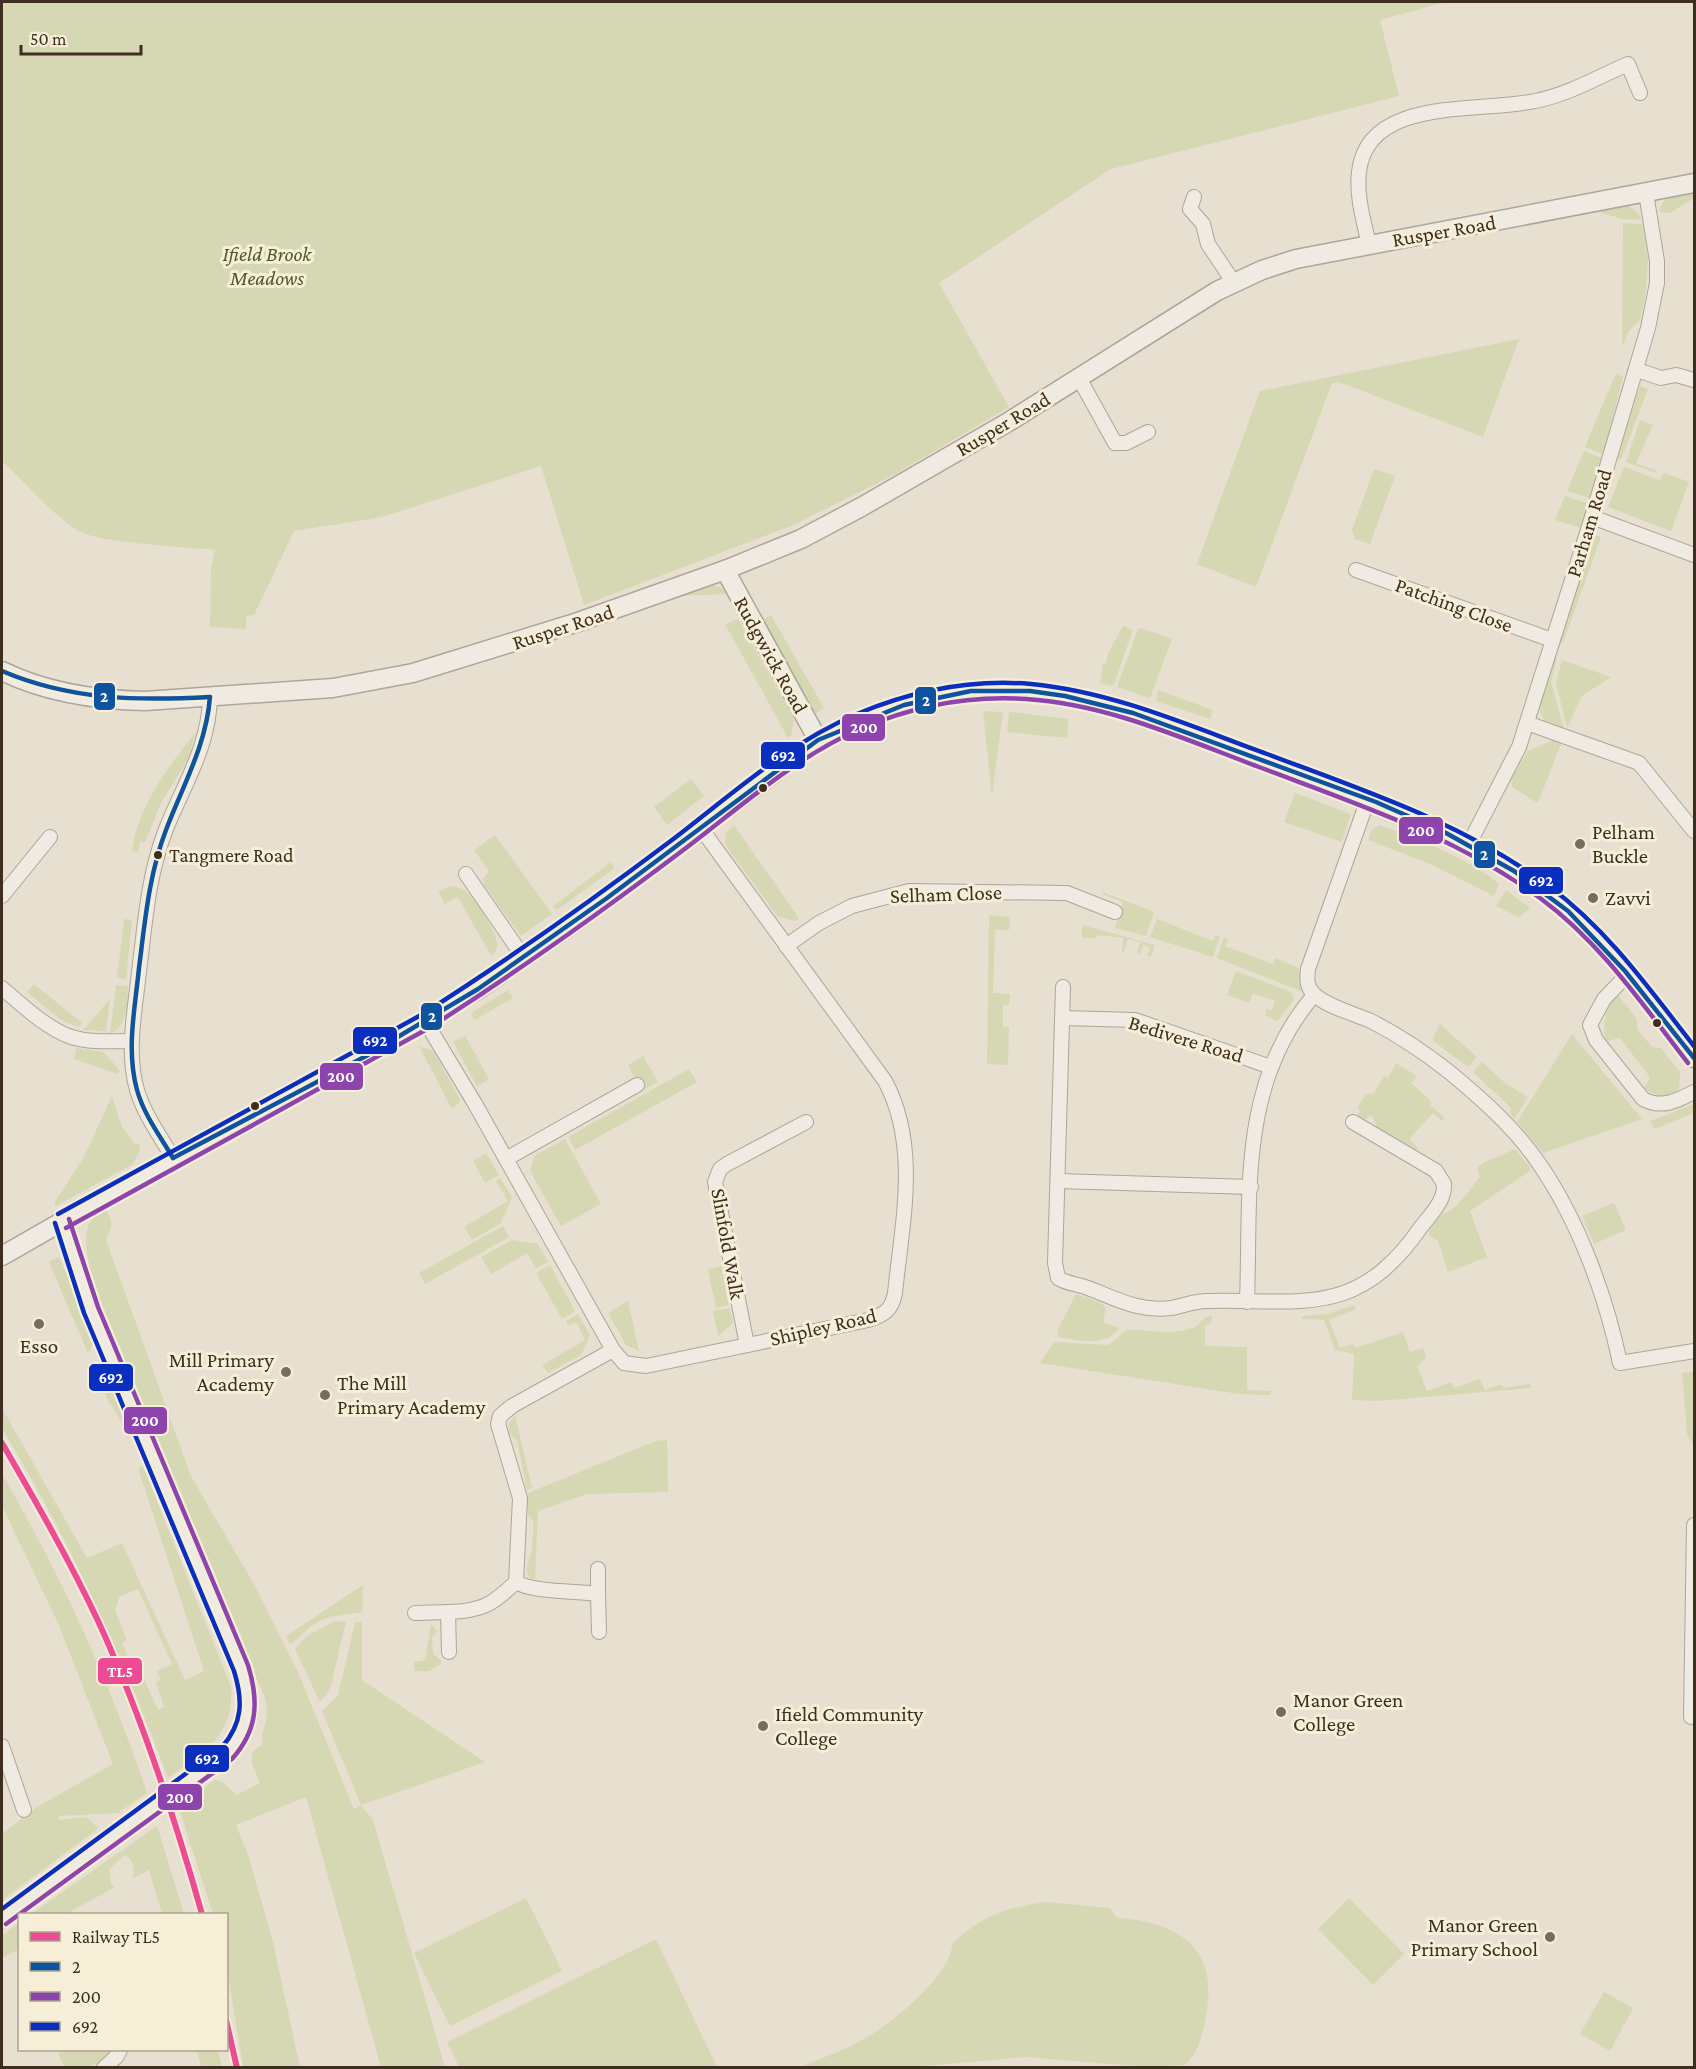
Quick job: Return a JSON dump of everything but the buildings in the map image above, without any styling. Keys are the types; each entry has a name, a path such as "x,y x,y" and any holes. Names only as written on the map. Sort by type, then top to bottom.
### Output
{"street":[{"path":"1369,245 1359,194 1360,162 1372,140 1397,120 1430,113 1534,102 1560,94 1628,64 1640,93"},
{"name":"Rusper Road","path":"2,671 32,684 87,698 145,701 333,688 413,673 578,622 725,570 801,539 1010,422 1198,302 1262,270 1296,259 1695,183"},
{"name":"Parham Road","path":"1470,842 1510,767 1527,723 1636,370 1657,283 1654,233 1646,193"},
{"path":"1194,197 1190,209 1203,224 1208,244 1234,283"},
{"path":"1636,370 1661,378 1676,375 1695,380"},
{"path":"1079,378 1115,443 1126,443 1148,432"},
{"path":"1592,517 1695,555"},
{"name":"Rudgwick Road","path":"725,570 818,740"},
{"name":"Patching Close","path":"1356,570 1552,640"},
{"path":"2,1256 173,1158 425,1021 524,958 818,740 877,713 932,696 994,690 1054,693 1108,706 1170,726 1368,799 1470,842 1548,894 1577,919 1627,975 1695,1058"},
{"path":"173,1158 136,1090 132,1066 132,1041 146,908 153,870 166,827 202,750 210,718 210,697"},
{"path":"1527,723 1639,762 1695,831"},
{"path":"1368,799 1308,969 1308,987 1314,995 1326,1003 1372,1022 1421,1051 1460,1081 1520,1139 1540,1165 1577,1234 1610,1322 1620,1364 1695,1351"},
{"name":"Shipley Road","path":"425,1021 506,1159 613,1350 624,1363 638,1366 747,1345 877,1317 890,1308 895,1293 906,1168 900,1116 885,1081 699,826"},
{"path":"2,896 50,837"},
{"path":"465,874 524,958"},
{"name":"Selham Close","path":"786,946 819,923 852,906 909,891 1067,892 1116,912"},
{"path":"1627,975 1595,1012 1590,1025 1596,1040 1643,1098 1653,1104 1671,1102 1695,1092"},
{"path":"1064,987 1055,1263 1058,1278 1138,1308 1169,1308 1195,1302 1312,1302 1360,1285 1394,1261 1442,1198 1444,1184 1436,1172 1353,1122"},
{"path":"3,994 56,1029 71,1036 96,1041 132,1041"},
{"name":"Bedivere Road","path":"1247,1302 1253,1126 1271,1067 1296,1020 1314,995"},
{"name":"Bedivere Road","path":"1063,1018 1135,1020 1271,1067"},
{"path":"506,1159 637,1085"},
{"name":"Slinfold Walk","path":"747,1345 715,1182 716,1175 728,1164 806,1122"},
{"path":"1058,1181 1251,1187"},
{"path":"2,1918 174,1794 237,1743 249,1717 247,1685 91,1310 62,1221"},
{"path":"415,1613 470,1611 492,1604 516,1582 520,1498 498,1431 500,1416 512,1406 613,1350"},
{"path":"1691,1717 1695,1525"},
{"path":"598,1569 599,1632"},
{"path":"516,1582 538,1590 559,1589 598,1594"},
{"path":"448,1612 449,1652"},
{"path":"2,1746 24,1810"},
{"path":"104,2067 117,2056 119,2051"}],"green space":[{"name":"Ifield Brook Meadows","path":"2,2 1446,2 1380,20 1399,96 1111,169 939,283 1009,407 892,476 791,526 584,605 541,466 382,517 294,531 254,615 246,616 246,629 210,627 211,570 215,550 122,541 77,530 57,515 2,461"},
{"path":"1694,189 1694,198 1670,213 1659,212 1668,197"},
{"path":"1628,205 1638,213 1642,220 1624,219 1601,213 1606,208"},
{"path":"1623,223 1643,224 1648,260 1645,297 1640,320 1629,331 1622,347"},
{"path":"1519,339 1483,437 1339,382 1332,383 1256,587 1197,564 1260,391"},
{"path":"1616,373 1623,377 1603,454 1585,447"},
{"path":"1640,386 1648,389 1621,460 1614,458"},
{"path":"1640,420 1653,425 1636,463 1657,471 1656,473 1626,462"},
{"path":"1584,451 1602,458 1590,498 1567,491"},
{"path":"1624,467 1660,480 1664,473 1689,482 1671,531 1608,507"},
{"path":"1374,469 1395,476 1370,544 1355,539 1352,530"},
{"path":"1565,496 1590,504 1581,528 1555,520"},
{"path":"1595,535 1601,537 1563,643 1558,642"},
{"path":"707,584 718,586 729,594 674,596"},
{"path":"771,615 824,708 816,713 763,620"},
{"path":"738,619 794,719 791,736 788,738 725,624"},
{"path":"1123,626 1133,630 1114,684 1110,686 1100,683 1103,663 1106,664 1108,654"},
{"path":"1141,628 1172,639 1150,698 1117,687 1138,629"},
{"path":"1553,657 1557,659 1551,682 1564,729 1544,720 1539,708"},
{"path":"1562,660 1611,677 1582,696 1567,728 1556,683"},
{"path":"1158,690 1213,710 1210,719 1156,701"},
{"path":"983,711 1003,712 992,796"},
{"path":"1009,712 1068,719 1067,738 1007,732"},
{"path":"196,732 189,757 161,803 145,842 140,842 138,852 132,851 141,818 156,788"},
{"path":"1553,740 1562,741 1538,803 1512,787 1511,778 1528,751"},
{"path":"691,779 704,796 667,825 654,807"},
{"path":"1295,793 1351,814 1342,842 1284,822"},
{"path":"1386,816 1403,820 1498,868 1495,874 1445,846 1379,818"},
{"path":"734,825 799,918 796,921 778,917 725,844 726,833"},
{"path":"1380,825 1472,865 1499,884 1494,896 1430,864 1368,840 1372,829"},
{"path":"495,835 552,914 521,936 484,885 483,879 489,871 474,850"},
{"path":"611,862 615,868 557,910 552,907"},
{"path":"450,886 468,893 488,923 497,945 491,956 458,897 445,904 438,892"},
{"path":"1506,890 1530,908 1519,917 1496,906"},
{"path":"1103,892 1154,912 1146,936 1115,928 1123,902 1102,894"},
{"path":"989,915 1010,917 1009,930 995,930 993,993 1010,994 1009,1005 1003,1005 1003,1027 1009,1027 1008,1065 987,1064"},
{"path":"124,919 132,920 126,979 117,978"},
{"path":"1157,919 1213,941 1215,935 1220,936 1213,957 1150,937"},
{"path":"1082,925 1155,945 1151,957 1147,956 1150,947 1143,945 1140,954 1137,953 1140,942 1128,939 1124,952 1122,952 1123,938 1097,935 1096,938 1082,938"},
{"path":"1224,937 1228,939 1225,946 1273,964 1276,958 1299,968 1303,992 1217,958"},
{"path":"1236,971 1291,992 1294,1000 1277,1021 1265,1015 1267,1009 1272,1010 1275,1001 1253,993 1249,1003 1227,995"},
{"path":"34,984 82,1023 79,1027 61,1020 27,992"},
{"path":"116,985 128,986 127,1007 121,1025 110,1034"},
{"path":"508,990 513,998 474,1020 471,1013"},
{"path":"1617,994 1637,1019 1637,1029 1652,1047 1661,1048 1680,1072 1679,1092 1661,1095 1644,1088 1650,1077 1620,1038 1606,1041 1604,1028 1606,1016"},
{"path":"109,1000 106,1031 83,1030"},
{"path":"1440,1024 1477,1057 1468,1067 1432,1040"},
{"path":"1572,1034 1642,1119 1543,1153 1517,1122"},
{"path":"465,1036 489,1079 477,1086 453,1042"},
{"path":"419,1046 433,1051 460,1099 452,1109"},
{"path":"76,1048 104,1052 120,1071 118,1074 74,1059"},
{"path":"643,1056 658,1082 642,1091 628,1065"},
{"path":"1482,1062 1505,1083 1528,1097 1514,1119 1510,1113 1511,1108 1473,1072"},
{"path":"1396,1063 1417,1076 1411,1083 1432,1102 1430,1105 1445,1118 1442,1121 1433,1113 1409,1139 1418,1148 1416,1149 1377,1127 1372,1115 1365,1119 1357,1116 1360,1110 1357,1108 1365,1095 1374,1093 1384,1076 1388,1078"},
{"path":"689,1069 697,1082 575,1150 568,1137"},
{"path":"112,1096 122,1127 135,1144 139,1143 140,1149 133,1164 56,1206 54,1203 84,1157"},
{"path":"1694,1104 1694,1113 1654,1129 1650,1121"},
{"path":"565,1139 601,1204 561,1226 530,1171 534,1156"},
{"path":"1515,1149 1530,1167 1530,1171 1470,1211 1487,1257 1448,1272 1438,1241 1429,1235 1431,1224 1454,1208 1464,1197 1480,1177 1477,1168"},
{"path":"486,1153 499,1175 485,1183 473,1161"},
{"path":"500,1178 512,1197 501,1223 472,1240 464,1227 508,1201 496,1181"},
{"path":"1614,1203 1626,1230 1594,1244 1582,1216"},
{"path":"106,1208 112,1224 106,1240 191,1476 256,1588 297,1670 354,1809 361,1805 373,1820 445,2067 381,2067 306,1797 236,1825 249,1858 273,1942 300,2067 243,2067 228,1975 228,1913 213,1913 179,1808 214,1780 223,1782 237,1795 260,1783 252,1764 252,1752 263,1744 262,1736 267,1714 266,1701 98,1297 90,1269 86,1239 89,1225 95,1215"},
{"path":"503,1226 509,1237 425,1284 419,1273"},
{"path":"512,1240 538,1244 548,1262 536,1269 527,1253 491,1274 481,1257"},
{"path":"59,1257 93,1335 94,1343 88,1353 49,1262"},
{"path":"550,1265 575,1311 562,1319 536,1273"},
{"path":"721,1266 729,1305 716,1308 708,1269"},
{"path":"1076,1294 1101,1303 1106,1308 1103,1322 1119,1328 1114,1334 1092,1341 1059,1337 1057,1331"},
{"path":"628,1301 639,1351 626,1345 608,1313"},
{"path":"1354,1305 1356,1309 1329,1320 1340,1348 1353,1344 1355,1348 1403,1332 1410,1352 1423,1348 1426,1358 1417,1366 1427,1391 1451,1382 1454,1388 1480,1379 1485,1390 1501,1384 1504,1388 1530,1384 1529,1373 1531,1388 1377,1401 1352,1400 1354,1354 1335,1350 1324,1320 1302,1319 1302,1316 1328,1314"},
{"path":"730,1308 733,1323 718,1336 713,1311"},
{"path":"578,1314 590,1335 581,1355 548,1373 542,1365 585,1340 576,1322 568,1326 566,1321"},
{"path":"1212,1315 1211,1324 1205,1325 1205,1346 1247,1347 1247,1390 1271,1391 1271,1395 1239,1394 1040,1363 1054,1342 1108,1345 1127,1330 1168,1332 1185,1330 1193,1328"},
{"path":"95,1371 104,1371 112,1380 136,1437 132,1438 109,1402"},
{"path":"1694,1372 1694,1447 1687,1434 1682,1373"},
{"path":"2,1408 87,1558 122,1543 185,1680 204,1671 138,1468 143,1466 231,1687 231,1704 222,1731 204,1751 168,1778 132,1687 93,1599 50,1512 2,1428","holes":["138,1589 172,1664 157,1671 161,1680 156,1682 164,1707 158,1710 143,1677 138,1679 122,1643 127,1640 115,1611 119,1597"]},
{"path":"515,1415 532,1488 527,1490 517,1441 508,1431 509,1423"},
{"path":"667,1440 668,1492 587,1494 538,1511 535,1579 529,1577 527,1566 532,1548 533,1521 528,1515 528,1493 656,1441"},
{"path":"2,1474 24,1512 83,1630 117,1711 147,1793 118,1813 59,1816 59,1820 86,1817 99,1828 2,1900 2,1834 37,1807 113,1764 58,1623 2,1506"},
{"path":"363,1585 362,1612 329,1617 314,1624 290,1645 286,1636"},
{"path":"335,1621 346,1622 330,1689 320,1702 295,1649 307,1636"},
{"path":"355,1622 362,1622 362,1680 485,1762 361,1805 322,1711 338,1696"},
{"path":"431,1624 437,1631 432,1637 433,1653 441,1664 429,1671 414,1671 414,1662 425,1660"},
{"path":"157,1826 184,1913 162,1913 149,1870 133,1878 133,1865 125,1855 109,1869 111,1884 115,1887 68,1913 32,1913"},
{"path":"526,1898 562,1971 450,2026 414,1953"},
{"path":"1349,1898 1404,1954 1373,1985 1318,1929"},
{"path":"1046,1902 1110,1908 1117,1918 1160,1926 1191,1944 1201,1958 1207,1975 1208,1996 1199,2044 1185,2065 1148,2067 1025,2057 913,2067 800,2067 840,2051 889,2023 931,1984 942,1970 952,1944 974,1926 1006,1910"},
{"path":"18,1924 18,1950 2,1958 2,1936"},
{"path":"656,1939 717,2067 459,2067 447,2042"},
{"path":"1604,1992 1633,2008 1610,2051 1580,2034"},
{"path":"63,2051 111,2051 97,2063 72,2067 65,2067 58,2054"},
{"path":"197,2051 218,2051 222,2067 201,2067"}],"rail line":[{"name":"TL5","path":"2,1443 76,1577 115,1658 156,1767 202,1913"},
{"name":"TL5","path":"228,2029 237,2068"}],"transit line":[{"name":"2","path":"2,671 27,681 78,693 156,699 210,697"},
{"name":"692","path":"58,1214 421,1015 580,908 761,771 807,740 857,714 878,706 920,693 964,685 1031,684 1062,688 1122,702 1377,795 1449,827 1517,864 1571,904 1609,941 1694,1046"},
{"name":"2","path":"173,1158 366,1056 478,989 607,898 818,740 904,705 971,691 1030,691 1065,696 1133,713 1376,802 1446,833 1514,871 1568,911 1625,971 1694,1058"},
{"name":"2","path":"173,1158 148,1117 137,1090 132,1060 132,1029 146,915 155,864 166,830 199,749 210,697"},
{"name":"200","path":"66,1228 429,1028 586,922 766,786 811,755 835,741 880,721 921,708 962,701 1026,699 1056,702 1116,715 1174,734 1332,794 1440,839 1508,876 1562,915 1620,975 1688,1063"},
{"name":"200","path":"21,1913 232,1759 247,1737 255,1703 248,1665 98,1307 69,1219"},
{"name":"692","path":"2,1909 222,1747 234,1729 240,1701 234,1671 84,1313 55,1223"},
{"name":"200","path":"6,1924 18,1915"}],"place":[{"name":"Pelham Buckle","path":"1580,844"},
{"name":"Tangmere Road","path":"158,855"},
{"name":"Zavvi","path":"1593,898"},
{"name":"Esso","path":"39,1324"},
{"name":"Mill Primary Academy","path":"286,1372"},
{"name":"The Mill Primary Academy","path":"325,1395"},
{"name":"Manor Green College","path":"1281,1712"},
{"name":"Ifield Community College","path":"763,1726"},
{"name":"Manor Green Primary School","path":"1550,1937"}]}
